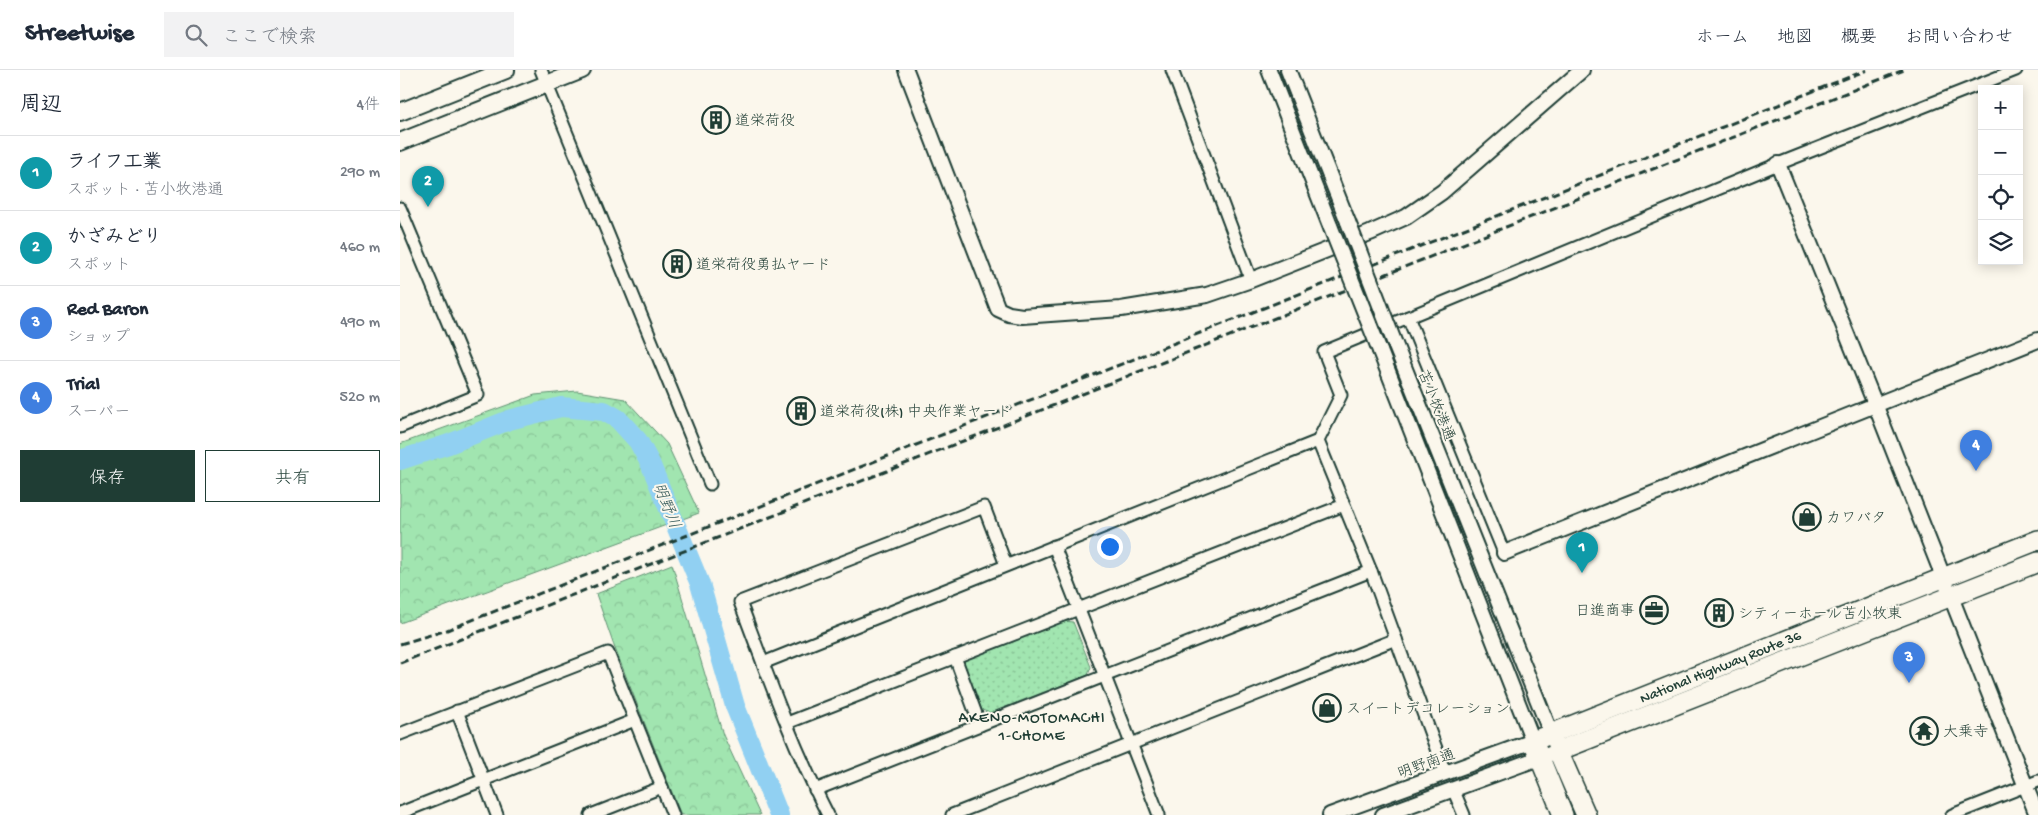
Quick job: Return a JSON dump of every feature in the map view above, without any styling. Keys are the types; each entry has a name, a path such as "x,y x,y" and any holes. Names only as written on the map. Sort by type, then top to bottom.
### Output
{"highway":[{"name":"National Highway Route 36","path":"1554,742 1943,578 2038,540"},
{"name":"National Highway Route 36","path":"1536,749 2038,562"},
{"path":"1554,742 1586,815"},
{"path":"1536,749 1563,815"}],"main road":[{"path":"400,112 506,70"},
{"path":"400,142 544,77 582,70"}],"street":[{"path":"906,70 998,309 1009,314 1022,316 1121,309 1207,295 1251,280 1406,217 1442,192 1582,70"},
{"path":"1172,70 1251,280"},
{"path":"1269,70 1536,749 1453,789 1383,815"},
{"name":"苫小牧港通","path":"1288,70 1554,742"},
{"path":"763,662 1318,440 1341,395 1324,352 1778,164 2016,70"},
{"path":"544,77 710,484"},
{"path":"1778,164 1950,596 2032,783 2038,815"},
{"path":"400,208 478,395 400,427"},
{"path":"1408,317 1504,553 2038,340"},
{"path":"1318,440 1396,639 1445,773"},
{"path":"786,723 1344,505"},
{"path":"828,815 786,723 740,602 984,507 1006,565"},
{"path":"1054,546 1159,815"},
{"path":"815,790 1370,571"},
{"path":"952,815 1396,639"},
{"path":"400,734 608,653 673,815"},
{"path":"955,657 980,724"},
{"path":"457,711 497,815"},
{"path":"400,813 635,720"},
{"name":"明野南通","path":"1330,815 1353,811 1445,773 1536,749"},
{"path":"1952,815 2032,783"},
{"path":"591,815 662,787"},
{"path":"1453,789 1464,815"}],"green space":[{"path":"577,391 625,399 667,444 699,513 400,623 400,444 535,395"},
{"path":"672,564 723,735 760,815 681,815 614,646 596,594"},
{"path":"1065,621 1073,622 1091,667 1088,675 990,713 982,710 963,664 965,658"}],"waterway":[{"name":"明野川","path":"400,460 449,444 509,420 561,407 604,411 618,419 638,441 650,463 700,584 735,706 779,815"}],"railway":[{"path":"400,644 447,630 1867,70"},
{"path":"400,663 1904,70"}],"place":[{"name":"道栄荷役","path":"716,120"},
{"name":"かざみどり","path":"428,207"},
{"name":"道栄荷役勇払ヤード","path":"677,264"},
{"name":"道栄荷役(株) 中央作業ヤード","path":"801,411"},
{"name":"Trial","path":"1976,471"},
{"name":"カワバタ","path":"1807,517"},
{"name":"ライフ工業","path":"1582,573"},
{"name":"日進商事","path":"1654,610"},
{"name":"シティーホール苫小牧東","path":"1719,613"},
{"name":"Red Baron","path":"1909,683"},
{"name":"スイートデコレーション","path":"1327,708"},
{"name":"大乗寺","path":"1924,731"}],"district":[{"name":"AKENO-MOTOMACHI 1-CHOME","path":"1032,725"}]}
